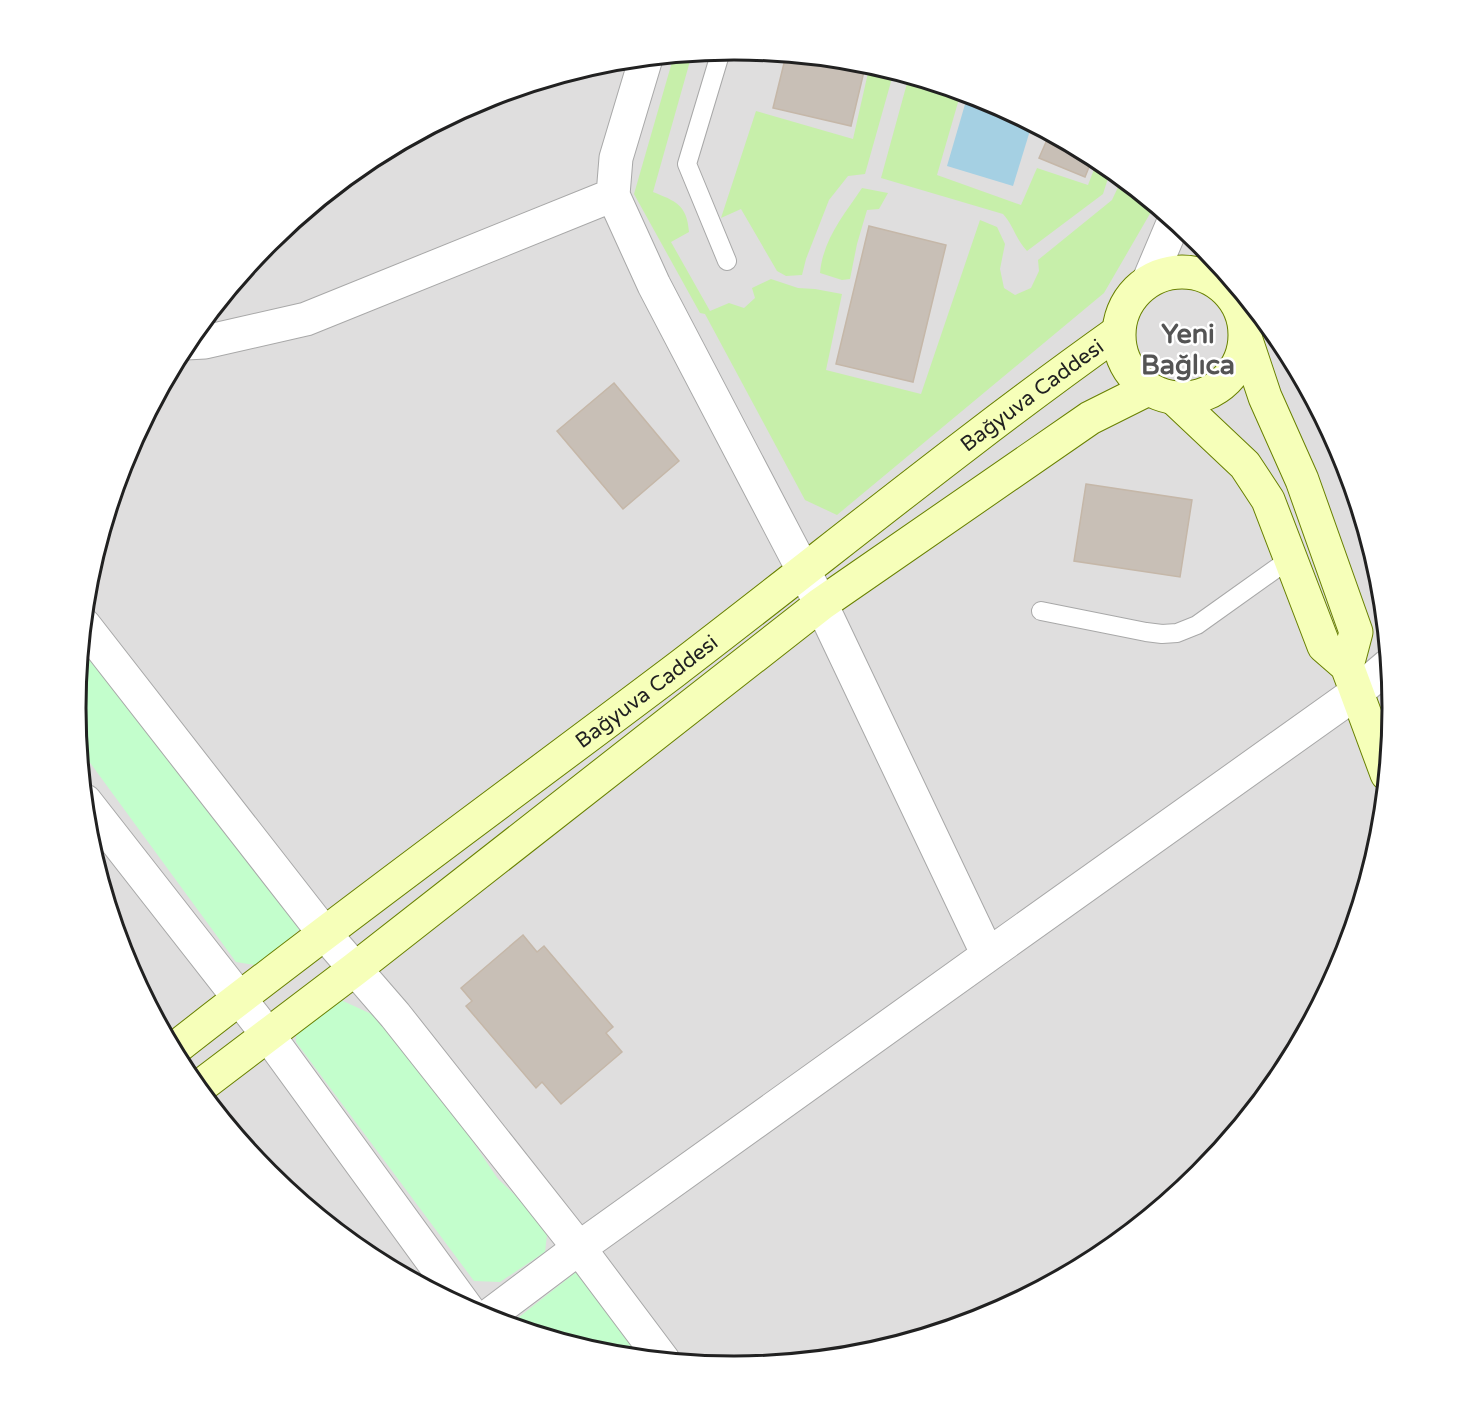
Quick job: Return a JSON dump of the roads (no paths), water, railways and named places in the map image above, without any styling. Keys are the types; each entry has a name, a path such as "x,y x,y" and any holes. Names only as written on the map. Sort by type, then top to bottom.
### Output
{"street":[{"path":"643,67 616,158 613,195 654,285 821,604 988,955"},
{"path":"199,342 306,319 613,195"},
{"path":"1149,280 1171,229"},
{"path":"1224,283 1192,272 1169,272 1149,280 1133,294 1123,312 1118,332 1120,349 1125,364 1135,378 1161,393 1245,465 1268,500 1324,646 1352,679 1381,758"},
{"path":"1237,299 1245,323 1246,340 1265,397 1302,480 1356,632 1352,679"},
{"name":"Bağyuva Caddesi","path":"180,1044 324,933 804,572 1007,414 1118,332"},
{"path":"1161,393 1191,398 1222,385 1234,372 1242,357 1246,340"},
{"name":"Bağyuva Caddesi","path":"205,1083 355,969 821,604 1090,418 1161,393"},
{"path":"91,634 324,933 395,1015 579,1248 657,1352"},
{"path":"495,1311 579,1248 988,955 1352,679 1382,668"},
{"path":"95,814 268,1035 456,1294"}],"lane":[{"path":"718,60 687,164 727,261"},
{"path":"1041,611 1146,632 1177,633 1197,625 1288,549"}],"water":[{"path":"966,102 1030,132 1013,186 947,166"}],"district":[{"name":"Yeni Bağlıca","path":"1188,350"}]}
